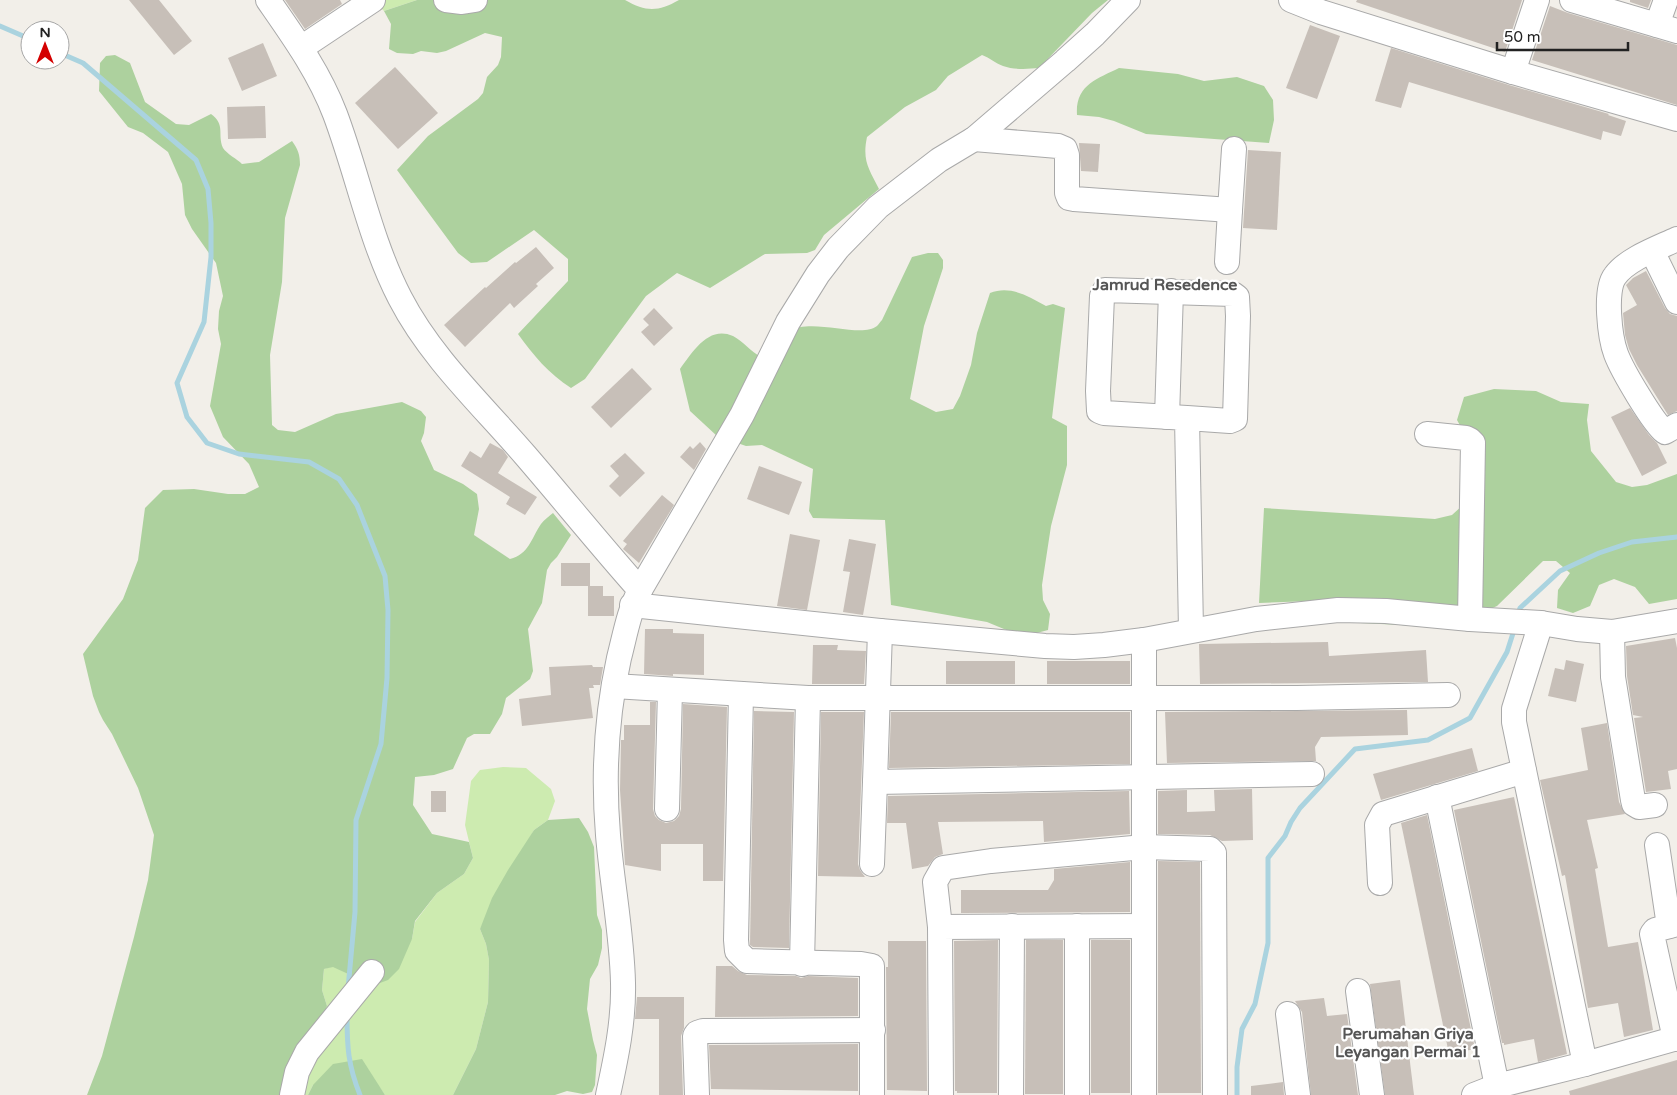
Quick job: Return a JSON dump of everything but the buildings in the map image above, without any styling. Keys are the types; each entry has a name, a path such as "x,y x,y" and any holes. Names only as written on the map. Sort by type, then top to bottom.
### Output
{"street":[{"path":"268,0 301,48 335,114 382,257 400,298 415,324 454,375 525,455 602,547 636,597 880,631 1064,646 1104,646 1281,615 1338,610 1386,611 1612,632 1657,626 1677,621"},
{"path":"301,48 373,0"},
{"path":"446,0 462,2 474,0"},
{"path":"608,1095 620,1038 623,982 606,799 605,764 607,732 614,686 636,597 742,415 788,322 818,274 838,248 878,207 939,160 974,138 1095,34 1128,0"},
{"path":"1292,0 1323,6 1513,72 1677,119"},
{"path":"1513,72 1536,0"},
{"path":"1578,1 1667,28 1666,0"},
{"path":"974,138 1058,146 1065,149 1067,155 1067,193 1069,198 1230,210"},
{"path":"1227,262 1234,149"},
{"path":"1677,239 1627,264 1613,279 1610,291 1610,333 1616,356 1659,427 1665,432 1677,425"},
{"path":"1652,251 1677,302"},
{"path":"1107,289 1233,294 1238,300 1235,419 1230,421 1177,417 1100,412 1098,410 1103,292 1107,289"},
{"path":"1171,291 1191,630"},
{"path":"1427,434 1466,438 1473,443 1470,619"},
{"path":"1525,623 1514,722 1585,1064"},
{"path":"872,864 880,631"},
{"path":"1612,632 1613,677 1633,800 1637,806 1655,805"},
{"path":"1144,640 1144,1095"},
{"path":"614,686 808,698 1297,698 1448,695"},
{"path":"667,809 670,690"},
{"path":"741,694 736,947 741,956 747,961 871,965 873,967 872,1095"},
{"path":"802,964 808,698"},
{"path":"1380,883 1377,825 1381,816 1386,812 1524,771"},
{"path":"875,782 1312,774"},
{"path":"1437,797 1497,1086"},
{"path":"1474,1095 1497,1086 1676,1039 1652,934 1655,930 1673,925 1657,845"},
{"path":"941,1095 940,927 935,882 943,868 991,861 1144,846 1210,849 1214,853 1215,1095"},
{"path":"1011,1095 1012,926"},
{"path":"1077,926 1077,1095"},
{"path":"940,927 1144,926"},
{"path":"292,1095 297,1072 307,1052 372,972"},
{"path":"1358,991 1372,1095"},
{"path":"1288,1014 1298,1095"},
{"path":"697,1095 695,1036 697,1032 873,1030"}],"green space":[{"path":"374,0 417,0 384,11"},
{"path":"417,0 625,0 639,7 652,9 665,7 679,0 1108,0 1092,13 1039,68 1021,69 1007,67 982,55 948,76 936,90 905,107 867,137 866,159 869,170 879,189 824,235 815,250 807,253 765,254 710,288 677,273 646,296 585,379 571,388 542,364 518,334 568,281 568,259 534,230 487,262 471,263 458,253 397,170 428,136 478,99 483,93 487,77 498,65 501,57 502,37 485,33 446,51 437,53 421,51 413,54 397,53 389,49 391,24 384,11"},
{"path":"115,55 130,63 145,102 176,124 189,125 211,114 216,118 220,126 223,148 242,164 259,162 292,141 297,149 300,165 285,218 282,282 270,355 272,425 278,430 295,432 336,414 402,402 421,411 426,417 421,441 434,470 463,484 477,494 479,509 474,535 510,559 526,550 541,524 553,513 571,535 547,570 542,603 528,629 533,671 530,679 506,698 502,714 490,734 474,734 467,738 453,769 434,775 415,777 413,805 432,834 469,842 473,858 464,874 437,893 415,921 412,939 399,969 388,980 372,986 359,985 348,974 333,967 324,969 322,990 327,1006 285,1095 87,1095 102,1056 134,937 148,880 154,835 138,788 112,734 99,712 93,696 83,654 123,599 138,560 145,508 163,490 194,489 228,494 245,494 259,487 249,464 223,437 210,406 221,344 218,329 219,311 223,296 216,263 192,229 185,215 182,184 168,152 143,133 128,127 99,91 100,63 106,56"},
{"path":"1119,68 1178,74 1204,81 1237,77 1264,86 1273,100 1274,120 1269,143 1146,134 1114,121 1099,117 1077,115 1077,105 1080,97 1089,84"},
{"path":"928,253 938,253 943,260 943,268 924,326 910,399 936,412 953,409 960,396 971,365 977,333 990,293 1005,290 1012,291 1026,295 1046,306 1053,304 1065,308 1052,418 1067,426 1067,465 1051,526 1042,585 1043,600 1050,614 1048,630 1033,634 1016,634 987,622 891,605 885,520 813,518 809,511 813,469 762,445 746,446 717,436 690,411 680,369 695,349 708,337 716,334 733,336 761,357 786,333 799,327 811,326 848,330 870,329 877,326 882,320 912,257"},
{"path":"1494,389 1536,391 1561,402 1589,404 1587,420 1591,451 1616,482 1632,487 1647,485 1677,474 1677,599 1649,604 1635,587 1614,579 1599,585 1590,606 1573,613 1557,608 1558,590 1570,573 1556,561 1543,561 1497,606 1446,629 1320,621 1311,601 1259,603 1264,508 1435,519 1452,515 1464,504 1472,447 1457,420 1464,397"},
{"path":"503,767 526,768 551,789 555,801 548,820 534,830 480,929 486,944 489,960 488,1002 476,1049 453,1095 385,1095 380,1088 313,1085 308,1095 285,1095 327,1006 322,990 324,969 333,966 348,974 359,985 412,939 415,922 437,893 464,874 473,858 465,825 471,781 480,770"},
{"path":"579,818 588,832 594,847 597,915 602,930 602,948 598,965 590,979 587,1009 597,1055 595,1085 592,1092 583,1094 567,1091 555,1095 453,1095 476,1049 488,1002 489,960 486,944 480,929 492,898 534,830 548,820"},
{"path":"362,1059 385,1095 308,1095 313,1085 333,1064"}],"waterway":[{"path":"0,26 20,35"},
{"path":"70,57 83,63 196,160 208,189 211,257 204,322 177,383 187,417 207,443 239,454 309,462 339,479 357,505 385,576 388,610 387,678 381,744 356,820 355,912 348,989"},
{"path":"1518,614 1520,608 1560,571 1599,553 1632,542 1677,537"},
{"path":"1237,1095 1237,1067 1242,1029 1255,1004 1268,943 1268,858 1285,836 1300,808 1355,749 1428,740 1470,718 1507,652 1515,627"},
{"path":"347,1015 349,1056 360,1095"}],"district":[{"name":"Jamrud Resedence","path":"1165,285"},
{"name":"Perumahan Griya Leyangan Permai 1","path":"1408,1043"}]}
